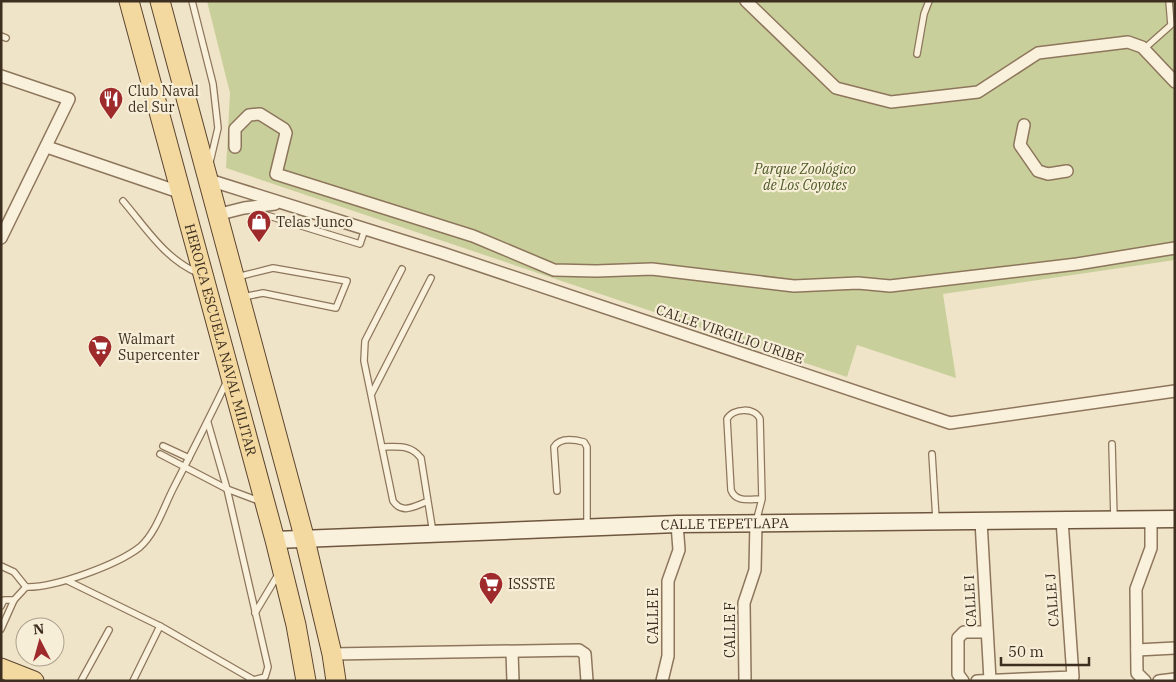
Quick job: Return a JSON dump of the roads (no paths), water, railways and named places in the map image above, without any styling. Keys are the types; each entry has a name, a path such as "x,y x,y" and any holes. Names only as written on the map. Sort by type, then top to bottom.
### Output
{"main road":[{"name":"HEROICA ESCUELA NAVAL MILITAR","path":"129,1 275,540 296,625 306,681"},
{"name":"HEROICA ESCUELA NAVAL MILITAR","path":"160,1 206,179 305,540 332,654 336,681"},
{"path":"1,668 34,681"}],"street":[{"path":"746,1 836,88 891,102 978,92 1038,53 1128,42 1144,49 1175,82"},
{"path":"1,76 69,99 1,238"},
{"path":"235,147 235,129 249,115 260,114 284,129 286,133 276,174 473,236 554,270 596,271 652,268 794,286 858,283 890,286 1077,264 1175,248"},
{"path":"1024,125 1020,145 1038,172 1048,174 1067,172"},
{"path":"47,147 182,193"},
{"name":"CALLE VIRGILIO URIBE","path":"206,179 365,229 950,423 1175,391"},
{"name":"CALLE VIRGILIO URIBE","path":"216,215 264,204 284,204"},
{"path":"1143,680 1137,673 1136,589 1152,548 1151,518"},
{"name":"CALLE TEPETLAPA","path":"275,540 756,522 1175,519"},
{"name":"CALLE J","path":"990,680 1073,678 1062,520"},
{"name":"CALLE I","path":"981,521 990,680"},
{"name":"CALLE F","path":"745,681 744,603 755,570 756,522"},
{"name":"CALLE E","path":"662,681 668,656 668,581 680,550 677,524"},
{"path":"963,681 958,674 958,638 964,632 987,632"},
{"path":"1137,650 1175,648"},
{"path":"332,654 579,650 585,654 587,681"},
{"path":"512,652 513,681"},
{"path":"977,681 990,680"},
{"path":"1159,681 1175,680"}],"lane":[{"path":"192,1 213,84 218,128 206,179"},
{"path":"917,54 924,14 929,1"},
{"path":"1144,49 1171,25 1169,1"},
{"path":"123,201 180,266 204,276"},
{"path":"266,215 360,244 365,229"},
{"path":"234,278 273,268 347,282 336,308 263,292 239,298"},
{"path":"402,269 365,341 364,361 393,501 398,508 405,510 426,502"},
{"path":"372,393 431,278"},
{"path":"1,629 14,600 26,587 38,587 68,581 108,564 140,547 160,517 230,375"},
{"path":"756,522 762,499 760,419 758,414 752,411 736,411 730,414 727,419 731,490 733,496 738,499 762,499"},
{"path":"68,581 160,626 251,680 265,677 268,667 256,613 227,489 208,422"},
{"path":"557,491 554,448 562,440 575,439 584,442 587,447 587,528"},
{"path":"1112,444 1114,519"},
{"path":"163,446 189,458"},
{"path":"382,447 406,446 415,450 421,458 426,502 433,534"},
{"path":"160,454 227,489 265,503"},
{"path":"932,454 936,521"},
{"path":"1,566 14,572 26,587"},
{"path":"256,613 281,569"},
{"path":"3,603 14,600"},
{"path":"133,681 160,626"},
{"path":"82,681 109,630"}],"place":[{"name":"Club Naval del Sur","path":"111,120"},
{"name":"Telas Junco","path":"259,243"},
{"name":"Walmart Supercenter","path":"100,368"},
{"name":"ISSSTE","path":"491,605"}],"park label":[{"name":"Parque Zoológico de Los Coyotes","path":"805,177"}]}
